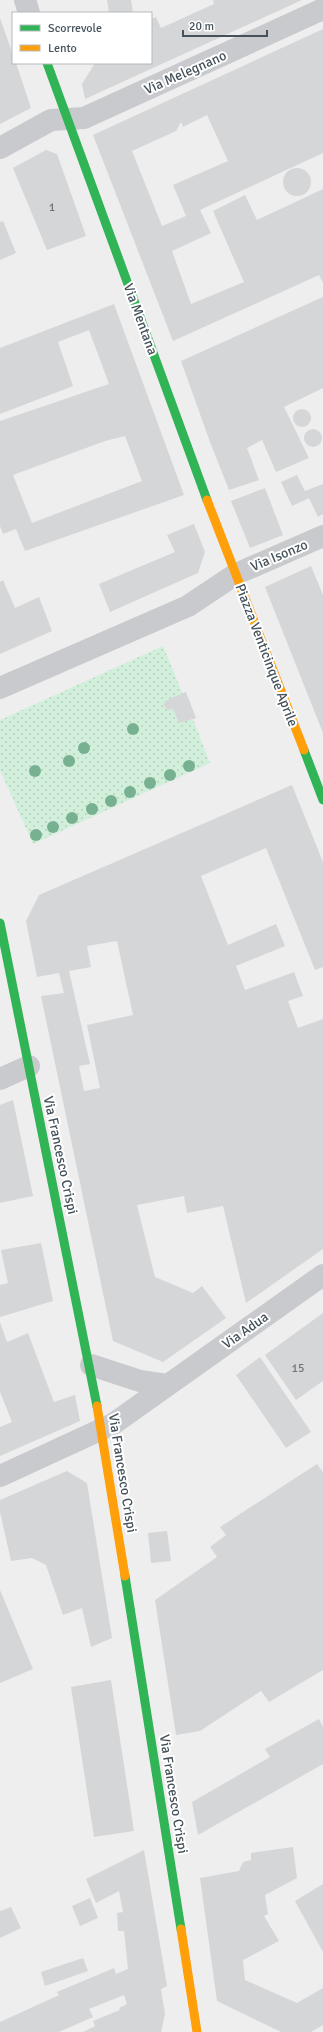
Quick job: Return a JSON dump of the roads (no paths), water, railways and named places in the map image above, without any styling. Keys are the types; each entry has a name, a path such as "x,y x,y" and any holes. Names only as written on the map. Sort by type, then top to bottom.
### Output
{"street":[{"path":"25,0 29,12"},
{"name":"Via Melegnano","path":"0,148 51,120 84,118 323,9"},
{"name":"Via Mentana","path":"47,64 236,574"},
{"name":"Via Isonzo","path":"236,574 323,536"},
{"name":"Piazza Venticinque Aprile","path":"0,688 188,606 236,574 323,800"},
{"name":"Via Francesco Crispi","path":"0,923 91,1365 196,2032"},
{"path":"0,1079 29,1066"},
{"name":"Via Adua","path":"0,1476 102,1430 323,1275"},
{"path":"91,1365 140,1381 167,1385"}]}
